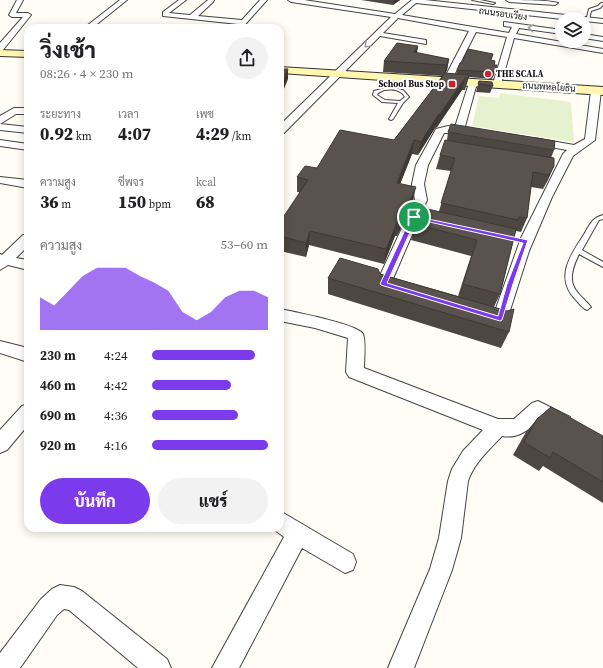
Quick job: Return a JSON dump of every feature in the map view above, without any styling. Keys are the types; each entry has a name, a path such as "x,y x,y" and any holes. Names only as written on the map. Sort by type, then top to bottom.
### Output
{"main road":[{"path":"0,53 24,54"},
{"name":"ถนนพหลโยธิน","path":"284,70 599,91"}],"street":[{"path":"0,48 28,15 12,15 20,0"},
{"path":"93,24 124,0"},
{"path":"183,0 165,13 165,15 244,22 264,0"},
{"path":"191,18 211,0"},
{"path":"291,0 603,51"},
{"path":"284,127 396,16 416,0 486,10 555,16"},
{"path":"509,0 555,3"},
{"path":"486,10 495,1"},
{"path":"591,20 603,21"},
{"name":"ถนนรอบเวียง","path":"497,23 555,31"},
{"path":"497,84 511,36 517,26"},
{"path":"447,81 473,30"},
{"path":"378,34 423,42"},
{"path":"591,37 603,38"},
{"path":"405,290 383,284 421,200 418,184 422,165 440,131 448,129 463,130 473,82"},
{"path":"478,312 500,319 510,284 539,211 568,154 590,140 599,91"},
{"path":"0,121 14,111 24,111"},
{"path":"0,127 24,130"},
{"path":"521,139 576,148"},
{"path":"0,143 24,147"},
{"path":"431,146 446,149"},
{"path":"546,166 561,169"},
{"path":"0,180 24,183"},
{"path":"414,217 429,220"},
{"path":"511,238 526,242"},
{"path":"2,261 24,242"},
{"path":"2,261 24,264"},
{"path":"284,316 316,322 354,334 356,336 355,372 498,427 513,430 519,427 538,409 577,431"},
{"path":"0,347 24,354"},
{"path":"0,444 24,417"},
{"path":"401,668 441,570 450,538 458,481 462,469 470,457 498,427"},
{"path":"225,668 289,528 345,562"},
{"path":"5,668 49,607 60,597 74,599 158,668"}],"lane":[{"path":"474,0 495,1"},
{"path":"589,12 590,10 599,8 602,4"},
{"path":"401,90 406,78"},
{"path":"391,119 401,102 407,96 406,93 401,90 387,88 376,92 375,95 384,101 401,102"},
{"path":"587,307 570,287 568,277 570,266 596,219 603,217"},
{"path":"579,251 603,265"}],"green space":[{"path":"500,93 571,102 574,142 472,126 479,96 499,98"}],"building":[{"path":"397,43 418,46 414,52 449,59 446,65 384,61"},
{"path":"468,49 493,54 491,60 495,61 494,65 497,65 494,72 457,70"},
{"path":"284,69 288,69 284,78"},
{"path":"445,73 469,75 468,78 465,78 438,115 421,142 414,140 397,183 416,187 399,222 398,221 386,249 310,231 306,243 284,237 284,216 308,180 297,177 305,166 317,168 340,130 394,140"},
{"path":"479,81 492,82 493,86 478,84"},
{"path":"451,124 555,141 554,150 448,132"},
{"path":"445,140 554,158 554,166 549,175 533,172 527,218 519,217 518,220 441,203 455,158 440,155"},
{"path":"423,208 516,229 500,294 463,284 477,240 415,224"},
{"path":"340,258 378,269 380,274 507,311 514,309 509,332 328,278"},
{"path":"551,407 603,436 603,482 553,452 550,458 524,442 537,419"}],"place":[{"name":"THE SCALA","path":"488,74"},
{"name":"School Bus Stop","path":"452,84"}],"route":[{"path":"414,217 526,242 510,284 500,319 383,284 414,217"}]}
